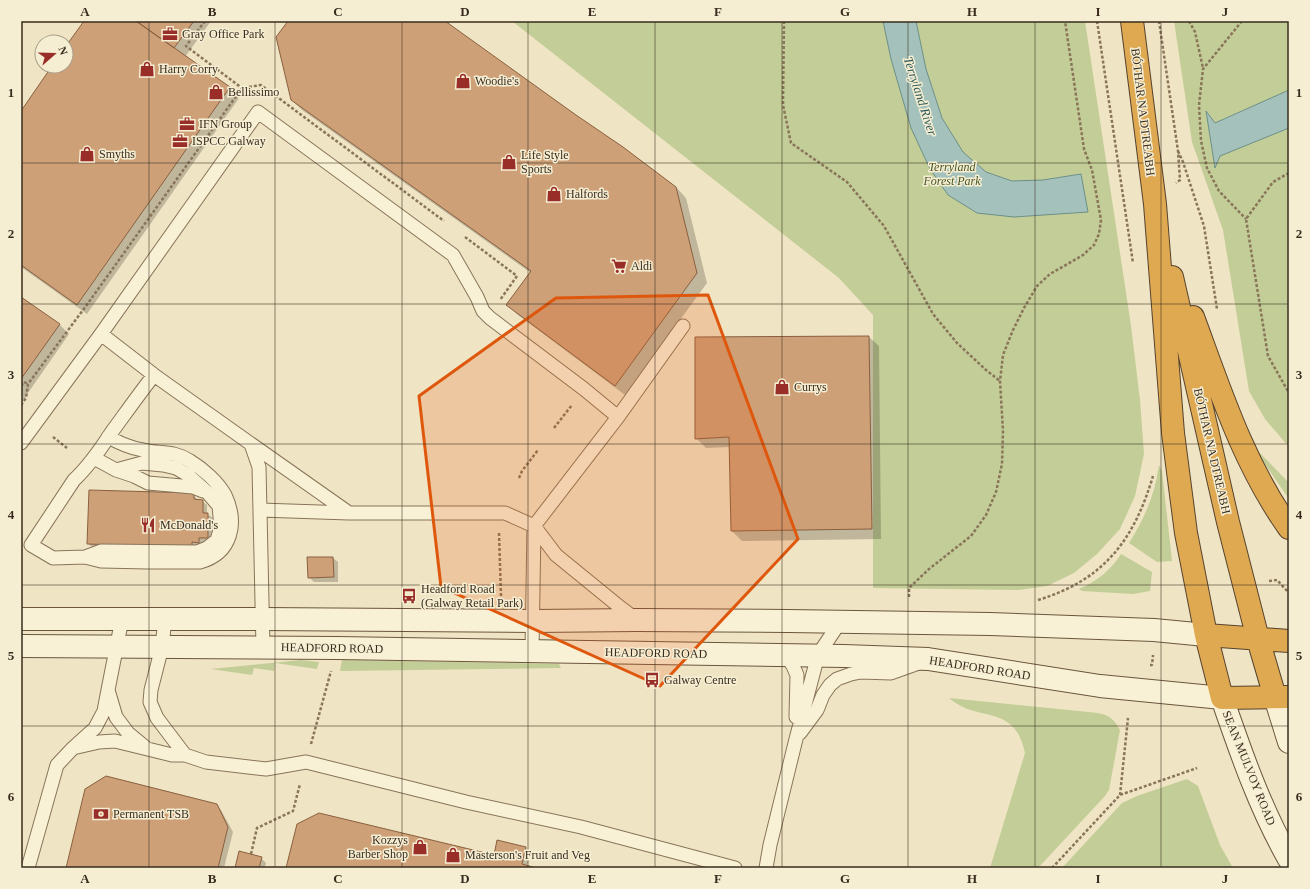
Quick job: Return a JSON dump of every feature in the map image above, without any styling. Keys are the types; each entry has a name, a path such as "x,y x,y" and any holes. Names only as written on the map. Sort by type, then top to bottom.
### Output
{"highway":[{"name":"BÓTHAR NA DTREABH","path":"1132,21 1155,204 1173,432 1186,533 1206,635 1222,698"},
{"name":"BÓTHAR NA DTREABH","path":"1155,204 1228,522 1258,639 1282,697"},
{"path":"1155,204 1182,287 1235,430 1264,488 1289,528"},
{"path":"1206,635 1289,641"},
{"name":"HEADFORD ROAD","path":"1222,698 1282,697"}],"main road":[{"path":"21,619 262,618 502,621 637,620 840,622 982,624 1139,630 1206,635"},
{"name":"HEADFORD ROAD","path":"21,646 337,648 818,655 928,659 1100,686 1222,698"},
{"path":"1282,697 1289,742"},
{"name":"SEAN MULVOY ROAD","path":"1222,698 1240,752 1258,797 1280,844 1289,858"}],"lane":[{"path":"21,442 101,334 258,112 453,255 477,297 483,311 490,318 584,389 618,417"},
{"path":"532,651 534,526 618,417 683,326"},
{"path":"101,334 154,375 349,513"},
{"path":"108,437 125,446 144,451 176,454 202,469 215,482 224,495 231,519 231,531 227,542 220,552 211,559 200,562 101,561 85,557 53,558 31,545 74,480 84,471 94,458 108,437 154,375"},
{"path":"251,444 259,467 263,647"},
{"path":"94,458 116,470 134,476 148,483 193,487 207,492"},
{"path":"85,557 100,551 197,552 207,548 217,540 221,527 219,506 207,492 188,475 176,468 142,463 116,470"},
{"path":"260,510 349,513 506,513 534,526 556,555 637,620"},
{"path":"165,618 162,647 151,690 150,702 157,718 185,755"},
{"path":"28,868 57,765 95,728 104,711 122,619"},
{"path":"766,868 770,845 818,655 840,622"},
{"path":"786,655 797,675 796,739"},
{"path":"796,739 817,710 823,695 830,685 837,679 861,672 890,673 928,659"},
{"path":"108,690 116,717 128,733 146,748"},
{"path":"73,748 99,742 115,741 172,755 185,755 206,762 266,769 306,762 466,802 581,827 735,868"}],"path":[{"path":"205,21 186,46 242,88"},
{"path":"784,21 783,105 791,143 847,182 884,226 933,314 957,343 1000,381"},
{"path":"909,597 909,588 929,569 971,536 986,515 996,492 1002,464 1003,431 1000,381 1003,355 1024,308 1037,286 1050,274 1083,255 1094,245 1099,234 1101,220 1092,170 1084,149 1065,21"},
{"path":"1097,21 1134,265"},
{"path":"1159,21 1178,151 1204,226 1218,312"},
{"path":"1189,21 1195,32 1203,69 1199,105 1201,142 1207,168 1219,191 1246,219 1268,356 1289,393"},
{"path":"1203,69 1242,21"},
{"path":"21,405 26,398 28,384 86,306 242,88 261,85 446,223"},
{"path":"1246,219 1273,182 1289,173"},
{"path":"459,233 517,276 498,303"},
{"path":"21,386 24,382 28,384"},
{"path":"554,428 576,400"},
{"path":"53,437 67,448"},
{"path":"519,478 522,470 538,450"},
{"path":"1037,600 1064,590 1087,578 1113,555 1135,524 1147,498 1154,472"},
{"path":"499,530 502,621"},
{"path":"1269,581 1277,580 1289,593"},
{"path":"310,747 337,648"},
{"path":"1120,795 1128,718"},
{"path":"1052,868 1120,795 1197,768"},
{"path":"251,854 257,828 293,811 300,782"}],"highlighted area":[{"path":"708,295 798,539 660,686 441,587 419,396 556,298"}],"green space":[{"name":"Terryland Forest Park","path":"512,21 1085,21 1131,326 1140,400 1144,454 1135,496 1120,529 1097,554 1074,573 1047,586 1019,590 873,588 873,315 839,278"},
{"path":"1174,21 1289,21 1289,447 1265,419 1249,391 1223,230 1192,142"},
{"path":"1260,453 1289,483 1289,499 1258,454"},
{"path":"1159,465 1162,471 1172,561 1157,562 1129,543 1140,524 1152,496"},
{"path":"1121,554 1152,572 1150,591 1133,594 1082,591 1079,589 1103,575"},
{"path":"301,660 319,662 317,669 275,663 274,671 254,668 252,675 211,669"},
{"path":"342,660 559,664 561,668 340,671"},
{"path":"949,698 1098,713 1111,718 1120,730 1109,790 1038,868 990,868 1025,753 1020,737 1013,727 1004,720 960,706"},
{"path":"1187,779 1198,786 1220,845 1233,868 1062,868 1122,803 1137,796"}],"water":[{"name":"Terryland River","path":"883,21 916,21 926,69 942,118 963,152 986,172 1012,181 1043,180 1081,174 1088,212 1014,217 977,213 948,195 930,169 911,128 891,59"},
{"path":"1289,90 1289,128 1220,156 1215,168 1206,111 1215,123"}],"building":[{"path":"84,21 136,21 230,87 77,305 21,265 21,111 46,74 74,74 74,35"},
{"name":"Gray Office Park","path":"136,21 194,21 174,48"},
{"path":"288,21 445,21 623,147 676,187 697,273 615,386 506,305 531,271 291,100 276,37"},
{"path":"21,297 60,324 21,379"},
{"name":"Currys","path":"869,336 872,529 731,531 729,437 695,439 695,337"},
{"name":"McDonald's","path":"89,490 194,493 194,499 203,500 203,513 208,513 208,538 199,538 199,543 192,542 192,547 87,544"},
{"path":"307,557 333,557 334,577 308,578"},
{"path":"106,776 217,804 228,827 218,868 66,868 85,789"},
{"path":"319,813 494,855 497,840 526,847 522,864 536,868 286,868 297,824"},
{"path":"239,851 262,857 259,868 235,868"}],"place":[{"name":"Gray Office Park","path":"170,34"},
{"name":"Harry Corry","path":"147,69"},
{"name":"Woodie's","path":"463,81"},
{"name":"Bellissimo","path":"216,92"},
{"name":"IFN Group","path":"187,124"},
{"name":"ISPCC Galway","path":"180,141"},
{"name":"Smyths","path":"87,154"},
{"name":"Life Style Sports","path":"509,162"},
{"name":"Halfords","path":"554,194"},
{"name":"Aldi","path":"619,266"},
{"name":"Currys","path":"782,387"},
{"name":"McDonald's","path":"148,525"},
{"name":"Headford Road (Galway Retail Park)","path":"409,596"},
{"name":"Galway Centre","path":"652,680"},
{"name":"Permanent TSB","path":"101,814"},
{"name":"Kozzys Barber Shop","path":"420,847"},
{"name":"Masterson's Fruit and Veg","path":"453,855"}]}
